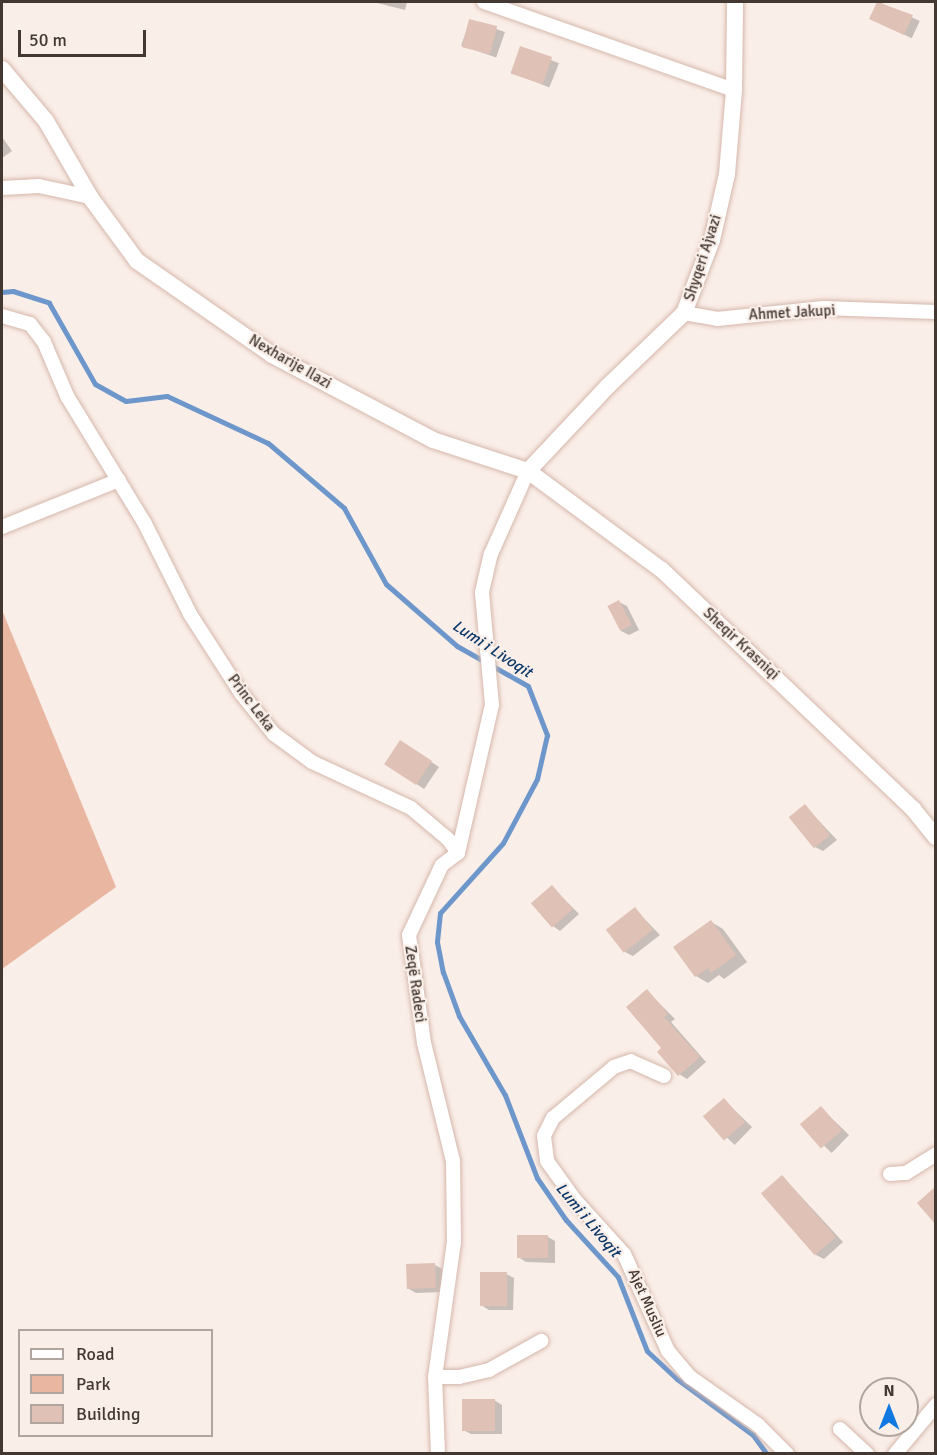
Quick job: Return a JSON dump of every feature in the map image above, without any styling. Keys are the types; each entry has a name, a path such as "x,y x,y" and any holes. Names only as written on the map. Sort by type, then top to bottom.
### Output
{"street":[{"path":"484,2 734,90"},
{"name":"Shyqeri Ajvazi","path":"528,471 684,313 712,240 727,174 734,90 735,2"},
{"name":"Nexharije Ilazi","path":"2,69 46,121 90,197 137,261 272,355 433,440 528,471"},
{"path":"2,188 39,186 90,197"},
{"name":"Ahmet Jakupi","path":"684,313 717,319 823,308 903,314 936,312"},
{"name":"Princ Leka","path":"2,316 30,324 44,342 67,396 119,480 190,614 241,693 274,734 312,762 411,808 448,838 458,853"},
{"path":"458,853 492,705 482,592 491,554 528,471"},
{"name":"Sheqir Krasniqi","path":"528,471 662,570 914,809 936,837"},
{"path":"2,527 119,480"},
{"name":"Zeqë Radeci","path":"438,1454 435,1377 454,1242 453,1161 424,1043 409,935 442,865 458,853"},
{"name":"Ajet Musliu","path":"664,1076 631,1060 614,1067 553,1118 544,1136 548,1161 575,1200 624,1254 668,1351 690,1377 758,1425 787,1454"},
{"path":"891,1174 906,1173 936,1154"},
{"path":"435,1377 459,1377 489,1370 541,1341"},
{"path":"895,1454 936,1405"},
{"path":"840,1429 867,1454"}],"green space":[{"path":"2,610 116,887 2,969"}],"building":[{"path":"877,2 913,15 904,35 869,19"},
{"path":"469,19 497,26 490,54 462,47"},
{"path":"520,46 552,57 543,84 511,73"},
{"path":"619,600 632,625 620,631 607,606"},
{"path":"400,740 432,761 416,785 384,764"},
{"path":"805,804 830,835 814,848 789,817"},
{"path":"552,885 573,909 552,928 531,903"},
{"path":"635,907 653,930 624,953 606,930"},
{"path":"711,920 736,955 711,973 708,968 695,977 673,947"},
{"path":"647,989 668,1014 664,1017 700,1057 678,1076 657,1052 661,1048 626,1007"},
{"path":"724,1098 745,1122 724,1141 703,1116"},
{"path":"821,1106 842,1130 821,1149 800,1124"},
{"path":"782,1175 836,1237 815,1255 761,1193"},
{"path":"936,1186 936,1225 917,1203"},
{"path":"517,1235 548,1235 548,1258 517,1258"},
{"path":"435,1263 436,1288 407,1289 406,1264"},
{"path":"480,1272 507,1272 507,1306 480,1306"},
{"path":"462,1399 495,1399 495,1431 462,1431"}],"waterway":[{"name":"Lumi i Livoqit","path":"2,292 13,291 49,303 95,384 126,401 167,396 268,443 344,508 386,584 457,646 528,686 547,735 537,779 503,843 440,913 437,942 443,972 459,1016 505,1095 537,1178 566,1220 618,1277 647,1351 677,1379 753,1435 767,1454"}]}
